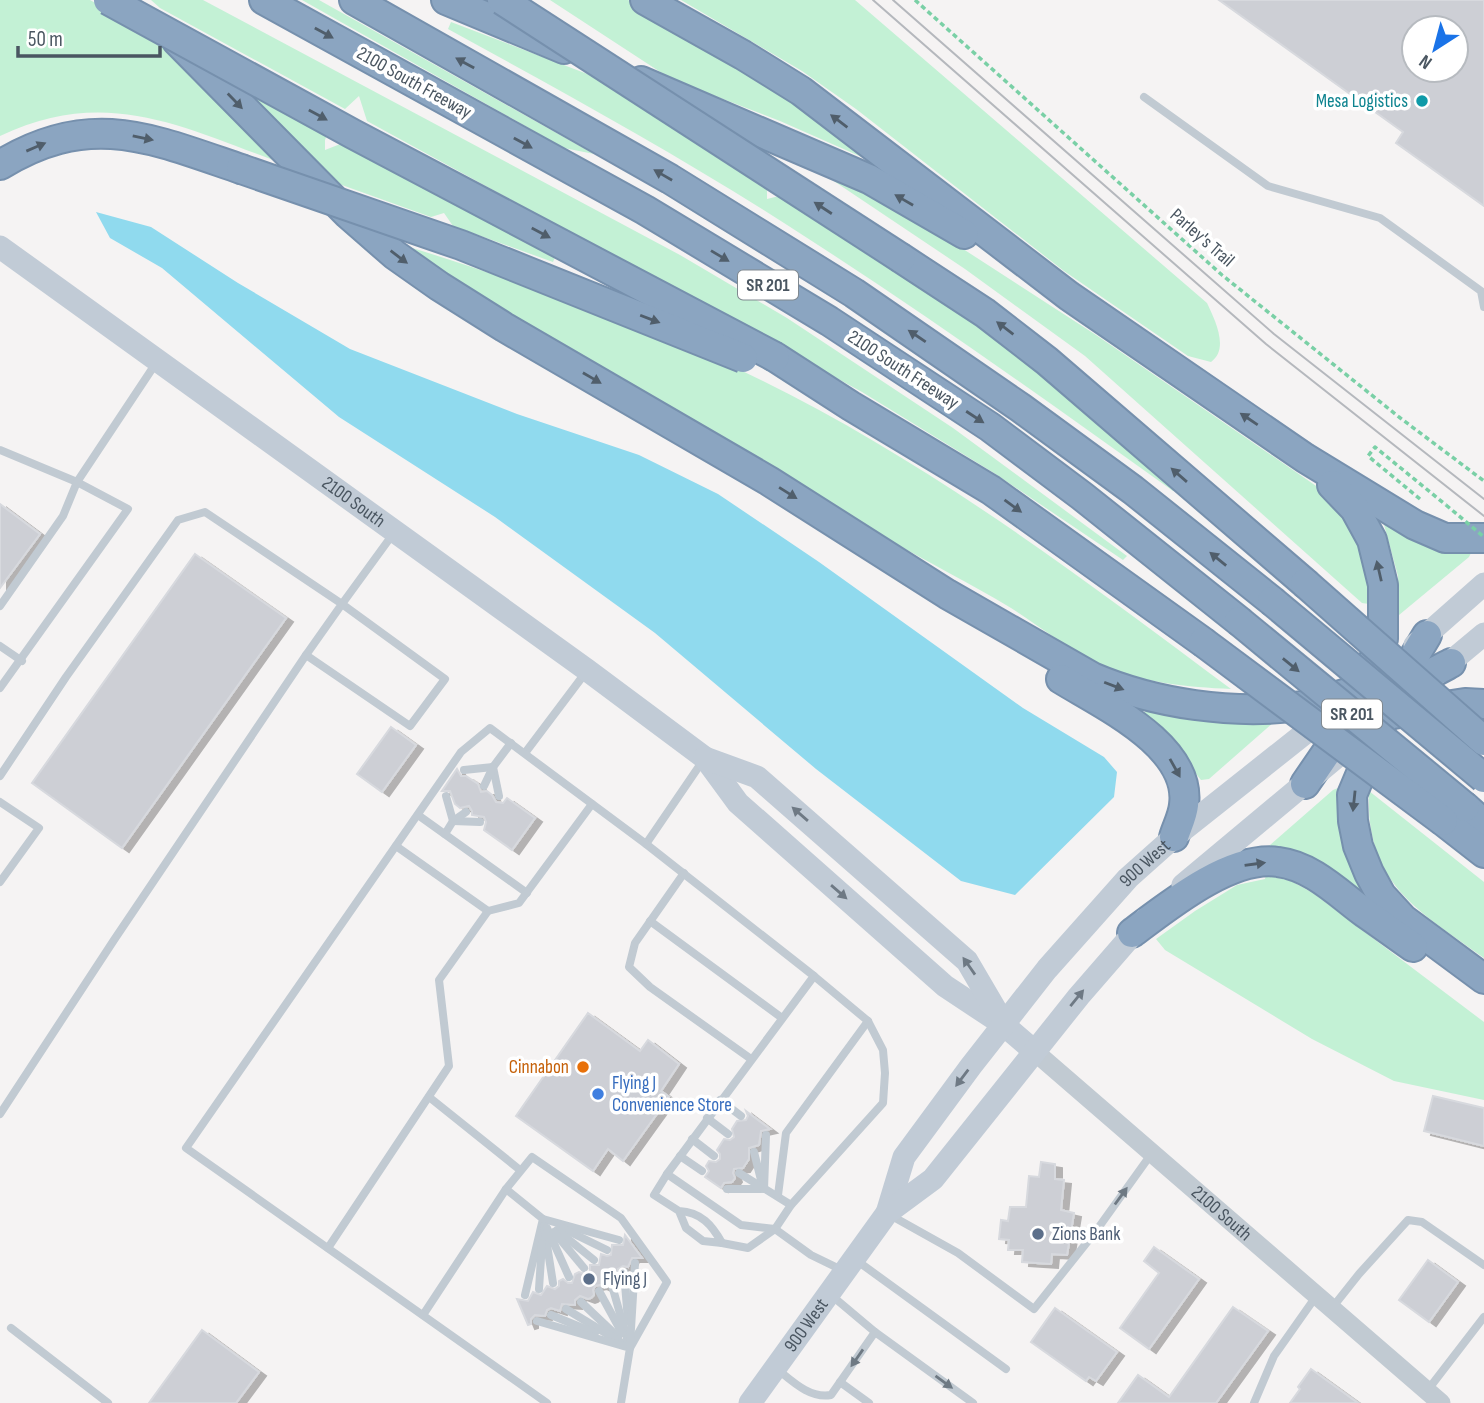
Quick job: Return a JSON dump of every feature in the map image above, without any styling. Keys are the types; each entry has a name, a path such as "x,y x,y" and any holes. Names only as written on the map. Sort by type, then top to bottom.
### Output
{"highway":[{"path":"108,0 851,406 991,490 1203,642 1464,817 1484,853"},
{"path":"135,0 302,169 395,255 472,307 769,481 947,594 1092,677 1148,697 1214,706 1280,707 1303,706 1359,689 1419,678 1451,663"},
{"name":"2100 South Freeway","path":"264,0 645,211 829,321 990,427 1082,496 1238,621 1464,817"},
{"name":"2100 South Freeway","path":"354,0 670,178 854,293 1021,408 1133,490 1272,601 1484,778"},
{"path":"446,0 869,179 1069,296"},
{"path":"502,0 985,313 1047,361 1484,741"},
{"path":"645,0 801,91 1069,296 1306,458 1425,529 1446,538 1484,538"},
{"path":"0,165 38,145 75,134 141,137 461,245 670,327 773,364"},
{"path":"1305,784 1328,753 1345,722 1383,639 1382,585 1372,540 1355,509 1306,458"},
{"path":"947,594 1011,646 1131,723 1164,751 1178,772 1183,790 1184,805 1174,836"},
{"path":"1427,635 1399,682 1352,795 1353,821 1362,855 1381,895 1403,919 1484,979"},
{"path":"1300,737 1345,722 1465,703 1484,704"},
{"path":"1132,933 1162,910 1208,882 1244,865 1278,862 1300,868 1320,879 1463,982 1484,993"}],"main road":[{"name":"2100 South","path":"0,247 705,758 757,777 967,961 1004,1025"},
{"name":"900 West","path":"887,1213 904,1157 1047,969 1128,877 1174,836 1427,635 1484,584"},
{"name":"900 West","path":"750,1403 887,1213 933,1179 1132,933 1163,902 1484,634"},
{"name":"2100 South","path":"705,758 738,803 748,812 945,986 1004,1025 1034,1051"}],"street":[{"name":"2100 South","path":"1034,1051 1434,1397"}],"lane":[{"path":"1144,97 1268,186 1380,218 1481,291 1484,307"},
{"path":"0,606 63,516 77,482 157,361"},
{"path":"0,450 77,482 128,509 22,661 0,688"},
{"path":"0,776 66,677 178,520 205,512 342,604 445,678 410,726 306,655"},
{"path":"0,1115 306,655 395,532"},
{"path":"0,646 22,661"},
{"path":"524,753 587,670"},
{"path":"547,1403 186,1148 461,752 490,728 684,873 814,976 867,1021 883,1050 883,1103 791,1205 775,1229 748,1248 703,1241 686,1228 679,1211"},
{"path":"484,786 493,767 511,743"},
{"path":"646,844 705,758"},
{"path":"464,770 493,767"},
{"path":"473,777 493,767"},
{"path":"493,767 499,796"},
{"path":"446,796 453,821"},
{"path":"0,802 39,828 0,882"},
{"path":"453,821 455,803"},
{"path":"328,1248 449,1066 439,980 488,911 519,903 592,804"},
{"path":"445,834 453,821 466,812"},
{"path":"418,814 527,893"},
{"path":"453,821 480,822"},
{"path":"396,846 488,911"},
{"path":"684,873 635,943 629,967 650,987 751,1059"},
{"path":"650,922 782,1018"},
{"path":"722,1243 713,1227 692,1212 679,1211 654,1195 720,1100 814,976"},
{"path":"778,1195 786,1133 867,1021"},
{"path":"429,1097 520,1170"},
{"path":"720,1100 741,1116"},
{"path":"707,1118 728,1134"},
{"path":"764,1189 766,1135"},
{"path":"692,1139 713,1156"},
{"path":"754,1152 764,1189"},
{"path":"887,1213 958,1253 1034,1308 1096,1231 1153,1153"},
{"path":"680,1156 702,1171"},
{"path":"423,1315 506,1189 533,1157 621,1217 667,1282 630,1348"},
{"path":"738,1173 791,1205"},
{"path":"667,1174 741,1224 775,1229 811,1255 849,1265 1006,1369"},
{"path":"506,1189 594,1260"},
{"path":"727,1189 764,1189"},
{"path":"543,1219 619,1240"},
{"path":"543,1219 607,1250"},
{"path":"543,1219 584,1268"},
{"path":"543,1219 569,1277"},
{"path":"543,1219 553,1283"},
{"path":"539,1289 543,1219"},
{"path":"525,1295 543,1219"},
{"path":"1254,1403 1274,1356 1324,1301 1359,1274 1408,1220 1422,1222 1484,1265"},
{"path":"621,1403 630,1348 635,1263"},
{"path":"624,1272 630,1348"},
{"path":"611,1282 630,1348"},
{"path":"599,1291 630,1348"},
{"path":"829,1293 875,1332 973,1403"},
{"path":"581,1302 630,1348"},
{"path":"566,1309 630,1348"},
{"path":"551,1315 630,1348"},
{"path":"1434,1397 1484,1317"},
{"path":"537,1321 630,1348"},
{"path":"11,1328 108,1403"},
{"path":"775,1368 821,1400 831,1395 875,1332"},
{"path":"840,1382 869,1403"}],"path":[{"name":"Parley's Trail","path":"915,0 1222,275 1399,417 1484,481"},
{"path":"1426,504 1368,456 1375,447 1484,538"}],"green space":[{"path":"0,0 90,0 151,34 273,160 171,124 139,116 106,113 72,114 37,121 0,136"},
{"path":"151,0 203,0 680,255 787,318 953,428 1127,556 1123,560 994,473 862,392 367,121 359,96 345,109 160,8"},
{"path":"302,0 319,0 594,154 564,148"},
{"path":"550,0 628,0 720,52 867,153 864,158 780,121 671,79"},
{"path":"681,0 855,0 1207,303 1219,333 1217,356 1211,362 1188,356 1064,271 856,109 802,71"},
{"path":"451,22 611,83 767,185 767,199 783,195 1003,340 1175,488 1173,491 1029,388 834,255 660,147 448,29"},
{"path":"223,72 329,129 325,150 348,141 556,255 553,262 453,226 444,213 431,217 328,180"},
{"path":"792,153 833,173 940,234 1096,335 1322,490 1344,517 1358,542 1366,569 1369,604 1362,603 1085,356 965,269"},
{"path":"406,246 563,299 738,369 804,402 931,476 993,517 1113,601 1231,689 1148,680 1116,671 1089,659 996,599 886,538 708,428 533,329"},
{"path":"1383,521 1441,550 1471,553 1399,615 1398,576"},
{"path":"1149,710 1210,720 1275,721 1209,779 1201,780 1168,739 1142,713"},
{"path":"1338,788 1341,835 1356,877 1371,905 1263,851"},
{"path":"1369,791 1484,882 1484,958 1418,909 1386,872 1376,850 1370,823"},
{"path":"1266,875 1291,881 1313,893 1484,1022 1484,1100 1394,1081 1312,1039 1165,950 1156,939 1237,885 1265,879"}],"water":[{"path":"96,212 151,227 238,283 350,349 517,414 639,455 718,494 819,562 1023,708 1104,757 1117,772 1114,797 1015,895 961,881 816,769 655,633 495,517 339,417 162,268 110,238"}],"building":[{"name":"Mesa Logistics","path":"1219,0 1484,0 1484,206 1396,143 1403,132"},
{"path":"0,504 40,534 0,588"},
{"path":"195,554 286,618 122,848 32,783"},
{"path":"391,727 416,745 382,792 357,774"},
{"path":"457,769 461,776 466,776 478,784 481,792 487,791 492,795 496,802 503,803 507,798 535,818 512,850 484,830 484,817 472,815 469,806 460,808 455,804 450,791 442,791"},
{"name":"Flying J Convenience Store","path":"588,1013 640,1051 648,1040 679,1064 661,1091 669,1097 623,1161 608,1149 593,1171 516,1116"},
{"path":"1433,1096 1484,1108 1484,1146 1424,1131"},
{"path":"746,1111 770,1129 761,1131 759,1145 749,1148 749,1159 743,1168 734,1169 735,1178 732,1182 724,1183 721,1188 705,1177 709,1171 706,1166 709,1161 716,1162 720,1159 717,1150 724,1139 730,1140 734,1137 732,1129 737,1121 746,1120"},
{"name":"Zions Bank","path":"1041,1162 1055,1164 1055,1179 1064,1180 1061,1210 1074,1213 1067,1255 1052,1254 1051,1264 1022,1262 1023,1250 1008,1250 1009,1240 999,1239 1001,1220 1008,1221 1010,1207 1026,1207 1029,1176 1039,1177"},
{"name":"Flying J","path":"625,1235 642,1258 632,1258 628,1267 618,1269 618,1277 606,1278 604,1287 595,1286 591,1298 580,1296 575,1300 575,1305 562,1304 560,1311 551,1308 545,1316 535,1315 528,1325 517,1299 528,1301 533,1292 541,1295 547,1286 555,1289 563,1279 572,1283 575,1274 586,1274 590,1271 590,1265 599,1265 601,1254 611,1255 612,1245 623,1245"},
{"path":"1154,1247 1199,1279 1149,1349 1120,1328 1159,1273 1144,1261"},
{"path":"1428,1260 1458,1282 1429,1322 1399,1300"},
{"path":"1233,1307 1268,1331 1216,1403 1118,1403 1138,1375 1169,1397"},
{"path":"1055,1308 1117,1352 1096,1381 1089,1377 1086,1381 1031,1342"},
{"path":"202,1330 259,1372 236,1403 149,1403"},
{"path":"1311,1369 1358,1403 1290,1403"}],"tram line":[{"path":"873,0 1266,344 1484,516"},
{"path":"893,0 1274,334 1484,499"}],"place":[{"name":"Mesa Logistics","path":"1422,101"},
{"name":"Cinnabon","path":"583,1067"},
{"name":"Flying J Convenience Store","path":"598,1094"},
{"name":"Zions Bank","path":"1038,1234"},
{"name":"Flying J","path":"589,1279"}]}
